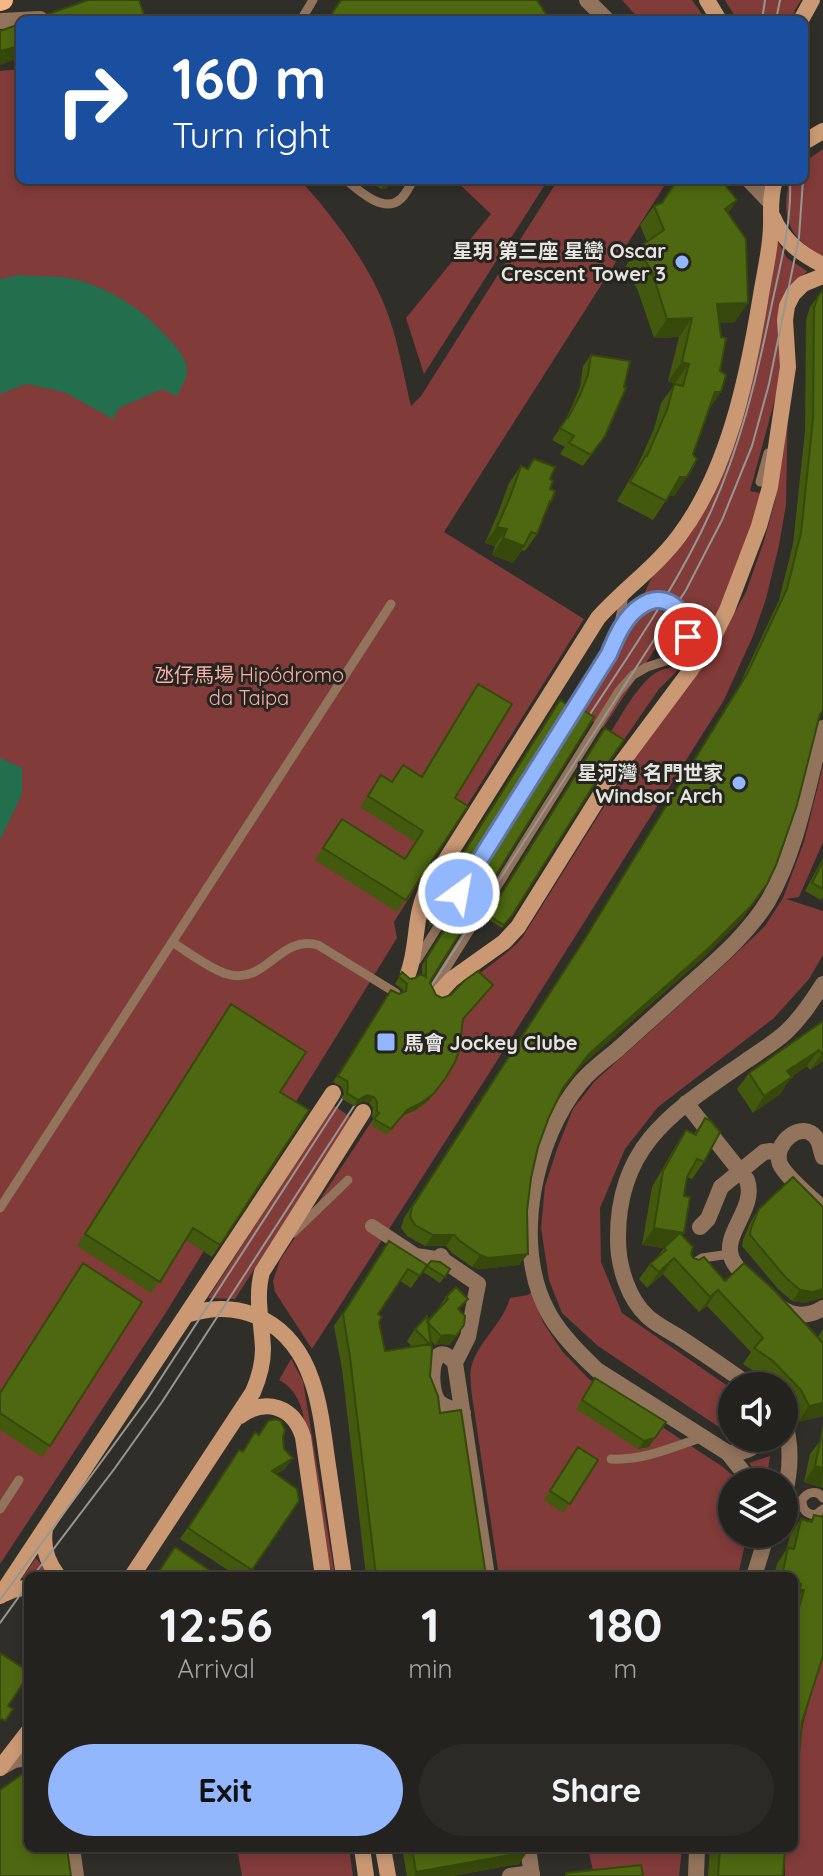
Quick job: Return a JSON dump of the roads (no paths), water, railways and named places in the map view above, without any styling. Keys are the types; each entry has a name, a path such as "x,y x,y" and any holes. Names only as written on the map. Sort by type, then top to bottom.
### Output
{"main road":[{"path":"771,193 782,234 800,252 823,265"},
{"path":"408,974 415,949 417,919 425,893 598,618 646,574 681,533 720,460 734,423 756,328 770,239 771,193"},
{"path":"436,991 487,956 518,927 614,773 690,671 727,610 759,526 770,487 788,367 787,306 803,284 823,276"},
{"path":"0,1596 333,1093"},
{"path":"135,1572 253,1392 261,1369 263,1345 259,1283 262,1272 363,1112"},
{"path":"186,1315 225,1308 260,1316 272,1323 293,1345 307,1366 320,1410 343,1572"},
{"path":"234,1423 250,1409 266,1406 285,1411 298,1425 303,1437 322,1572"},
{"path":"45,1528 46,1556 56,1572"},
{"path":"0,1596 24,1588"},
{"path":"0,1768 24,1737"},
{"path":"363,1852 366,1876"},
{"path":"384,1852 388,1876"}],"street":[{"path":"587,0 603,16"},
{"path":"740,1468 728,1453 597,1370 579,1353 547,1312 532,1269 529,1242 531,1205 539,1168 555,1122 581,1082 737,940 767,902 786,863 823,728"},
{"path":"729,1372 648,1317 635,1301 626,1284 618,1244 619,1204 624,1181 642,1147 661,1124 784,1034 823,984"},
{"path":"686,1103 747,1180 750,1188 750,1197 732,1237 730,1254 739,1269 786,1311 807,1315 823,1308"},
{"path":"823,1157 817,1139 807,1132 794,1133 783,1141 778,1154 782,1168 823,1209"},
{"path":"700,1227 708,1219 721,1187 764,1152 778,1154"},
{"path":"372,1226 416,1255 442,1257 478,1284 468,1337 455,1363"},
{"path":"463,1413 440,1402 436,1396 432,1368 434,1361 444,1355 455,1363 463,1413 486,1572"},
{"path":"728,1453 742,1452"},
{"path":"788,1468 790,1452"},
{"path":"755,1572 762,1548"},
{"path":"0,1768 24,1759"},
{"path":"73,1852 76,1876"},
{"path":"510,1876 532,1874 529,1852"},
{"path":"696,1876 697,1852"}],"lane":[{"path":"352,184 386,205 402,198 411,184"},
{"path":"760,482 786,380"},
{"path":"408,974 602,666 617,634 624,593"},
{"path":"617,634 638,607 648,602 669,603 678,608 688,626 684,646 670,659"},
{"path":"0,1208 391,604"},
{"path":"436,991 619,691 633,675 647,667 700,650 708,644"},
{"path":"172,942 225,974 245,977 259,971 286,949 310,943 396,993"},
{"path":"275,1249 348,1180"},
{"path":"687,1268 702,1258 730,1254"},
{"path":"611,1459 640,1458 703,1437"},
{"path":"0,1509 19,1480"},
{"path":"802,1500 810,1493 817,1493 823,1498"},
{"path":"798,1499 802,1500"},
{"path":"802,1500 803,1508 808,1513 815,1515 823,1509"}],"tram line":[{"path":"763,16 765,0"},
{"path":"777,16 780,0"},
{"path":"579,731 666,596 697,540 721,487 746,414 765,338 787,230 790,184"},
{"path":"419,1005 686,590 722,520 752,446 769,384 799,237 803,184"},
{"path":"0,1600 148,1398 354,1081"},
{"path":"36,1572 162,1402 367,1086"},
{"path":"0,1623 24,1590"}],"place":[{"name":"星玥 第三座 星巒 Oscar Crescent Tower 3","path":"682,262"},
{"name":"星河灣 名門世家 Windsor Arch","path":"739,783"},
{"name":"馬會 Jockey Clube","path":"386,1042"}],"park label":[{"name":"氹仔馬場 Hipódromo da Taipa","path":"249,686"}]}
